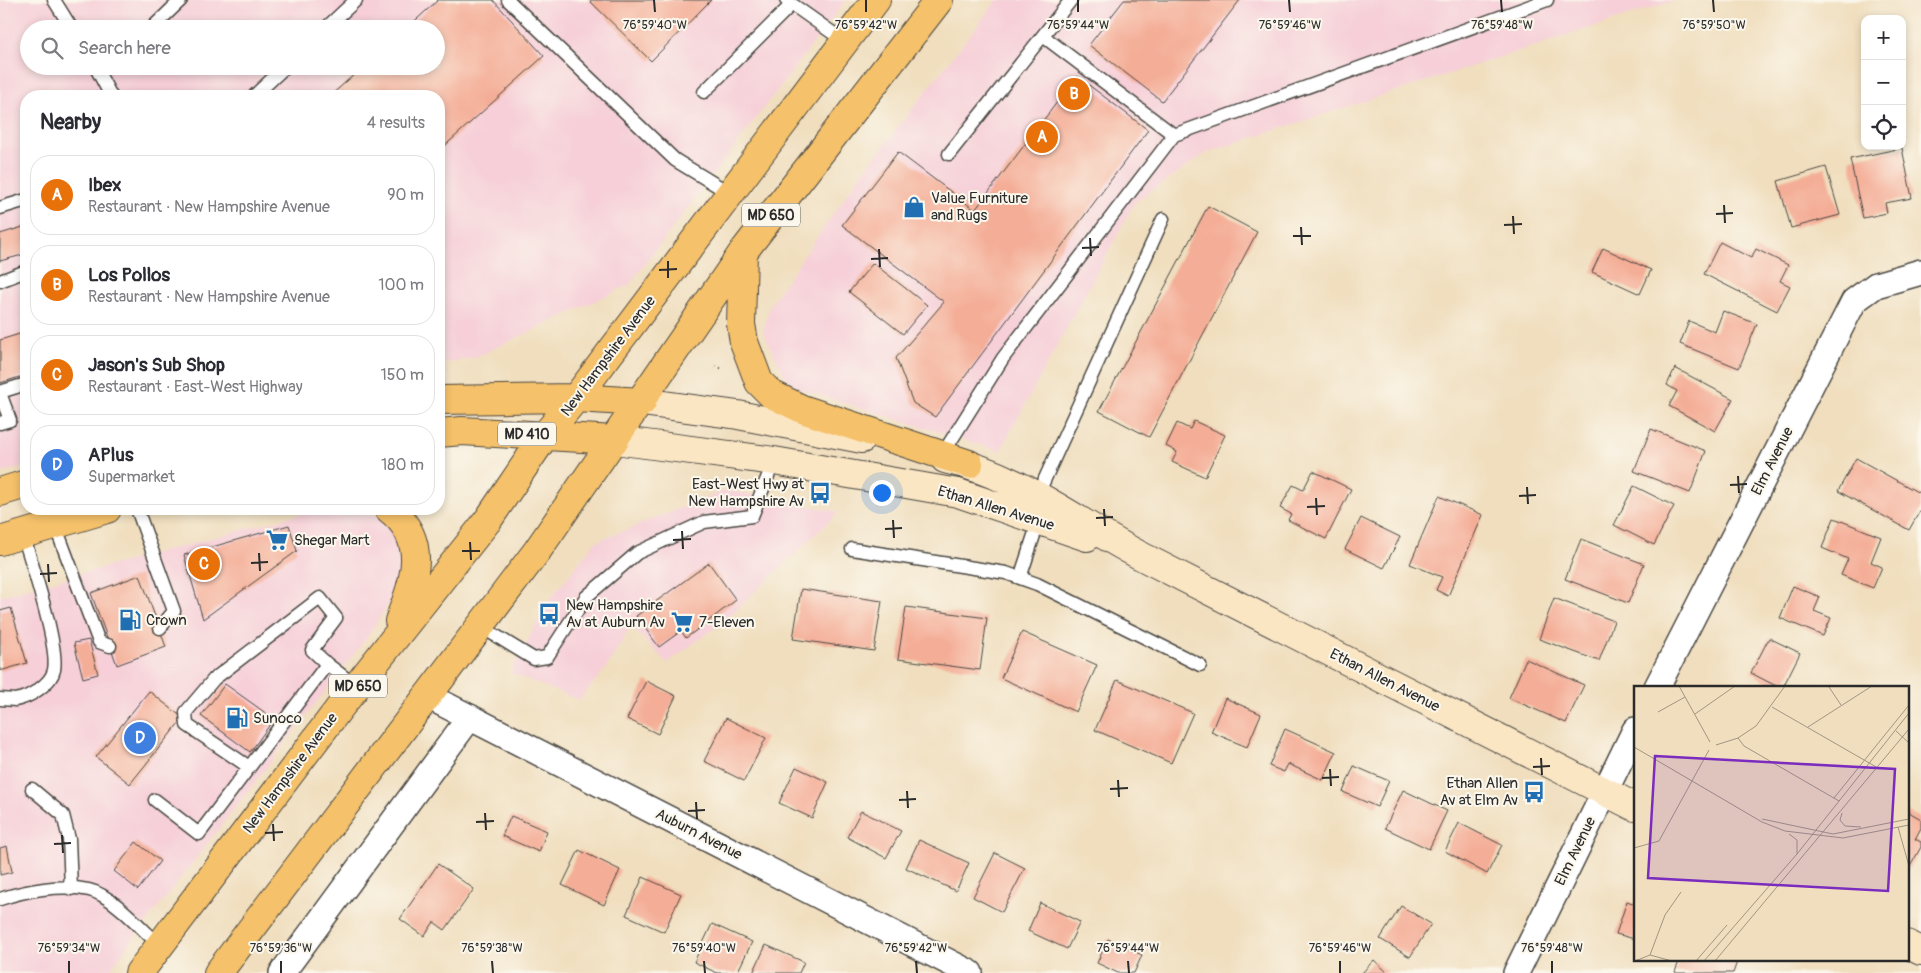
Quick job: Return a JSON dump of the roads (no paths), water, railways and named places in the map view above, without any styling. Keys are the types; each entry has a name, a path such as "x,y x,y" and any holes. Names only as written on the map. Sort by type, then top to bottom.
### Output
{"main road":[{"name":"New Hampshire Avenue","path":"139,973 390,644 488,520 546,434 576,398 876,0"},
{"name":"MD 650","path":"218,973 537,551 642,402 664,365 743,252 939,0"},
{"path":"743,252 741,324 744,342 759,382 771,394 802,409 969,464"},
{"name":"MD 410","path":"445,400 576,398 642,402"},
{"name":"Ethan Allen Avenue","path":"642,402 738,415 838,434 969,464 1038,494 1136,553 1634,806"},
{"name":"MD 410","path":"445,432 462,430 615,440"},
{"name":"Ethan Allen Avenue","path":"615,440 774,460 958,494 1136,553"},
{"path":"0,492 20,486"},
{"path":"12,538 88,515"},
{"path":"390,644 415,576 414,546 404,526 394,515"},
{"path":"1908,944 1921,951"}],"street":[{"name":"Elm Avenue","path":"1658,686 1854,301 1876,285 1921,272"},
{"name":"Auburn Avenue","path":"428,696 970,973"},
{"path":"282,973 470,717"},
{"name":"Elm Avenue","path":"1516,973 1634,732"}],"lane":[{"path":"54,0 66,20"},
{"path":"160,20 181,0"},
{"path":"335,20 356,0"},
{"path":"508,0 675,160 731,194"},
{"path":"949,154 1071,0"},
{"path":"942,455 1003,358 1174,135 1547,0"},
{"path":"704,92 788,2 844,41"},
{"path":"1044,36 1174,135"},
{"path":"100,75 108,90"},
{"path":"260,90 276,75"},
{"path":"0,208 20,202"},
{"path":"1038,494 1162,219"},
{"path":"0,281 20,273"},
{"path":"0,423 10,420 0,393 20,386"},
{"path":"480,626 534,659 547,657 586,597 637,553 704,522 752,516 774,460"},
{"path":"139,515 174,611 160,628"},
{"path":"1020,578 1039,520"},
{"path":"55,525 99,642 110,646"},
{"path":"0,699 16,700 32,693 46,683 54,670 49,631 12,538"},
{"path":"852,549 1006,573 1038,584 1200,665"},
{"path":"249,766 187,725 186,712 214,679 320,598 336,618 312,650 357,687"},
{"path":"155,800 199,834 327,664"},
{"path":"32,789 63,815 69,839 71,889"},
{"path":"0,899 36,890 90,890 112,902 160,945"}],"place":[{"name":"Los Pollos","path":"1074,94"},
{"name":"Ibex","path":"1042,137"},
{"name":"Value Furniture and Rugs","path":"914,207"},
{"name":"East-West Hwy at New Hampshire Av","path":"820,493"},
{"name":"Shegar Mart","path":"277,540"},
{"name":"Jason's Sub Shop","path":"204,564"},
{"name":"New Hampshire Av at Auburn Av","path":"549,614"},
{"name":"Crown","path":"130,620"},
{"name":"7-Eleven","path":"682,622"},
{"name":"Sunoco","path":"237,718"},
{"name":"APlus","path":"140,738"},
{"name":"Ethan Allen Av at Elm Av","path":"1534,792"}]}
